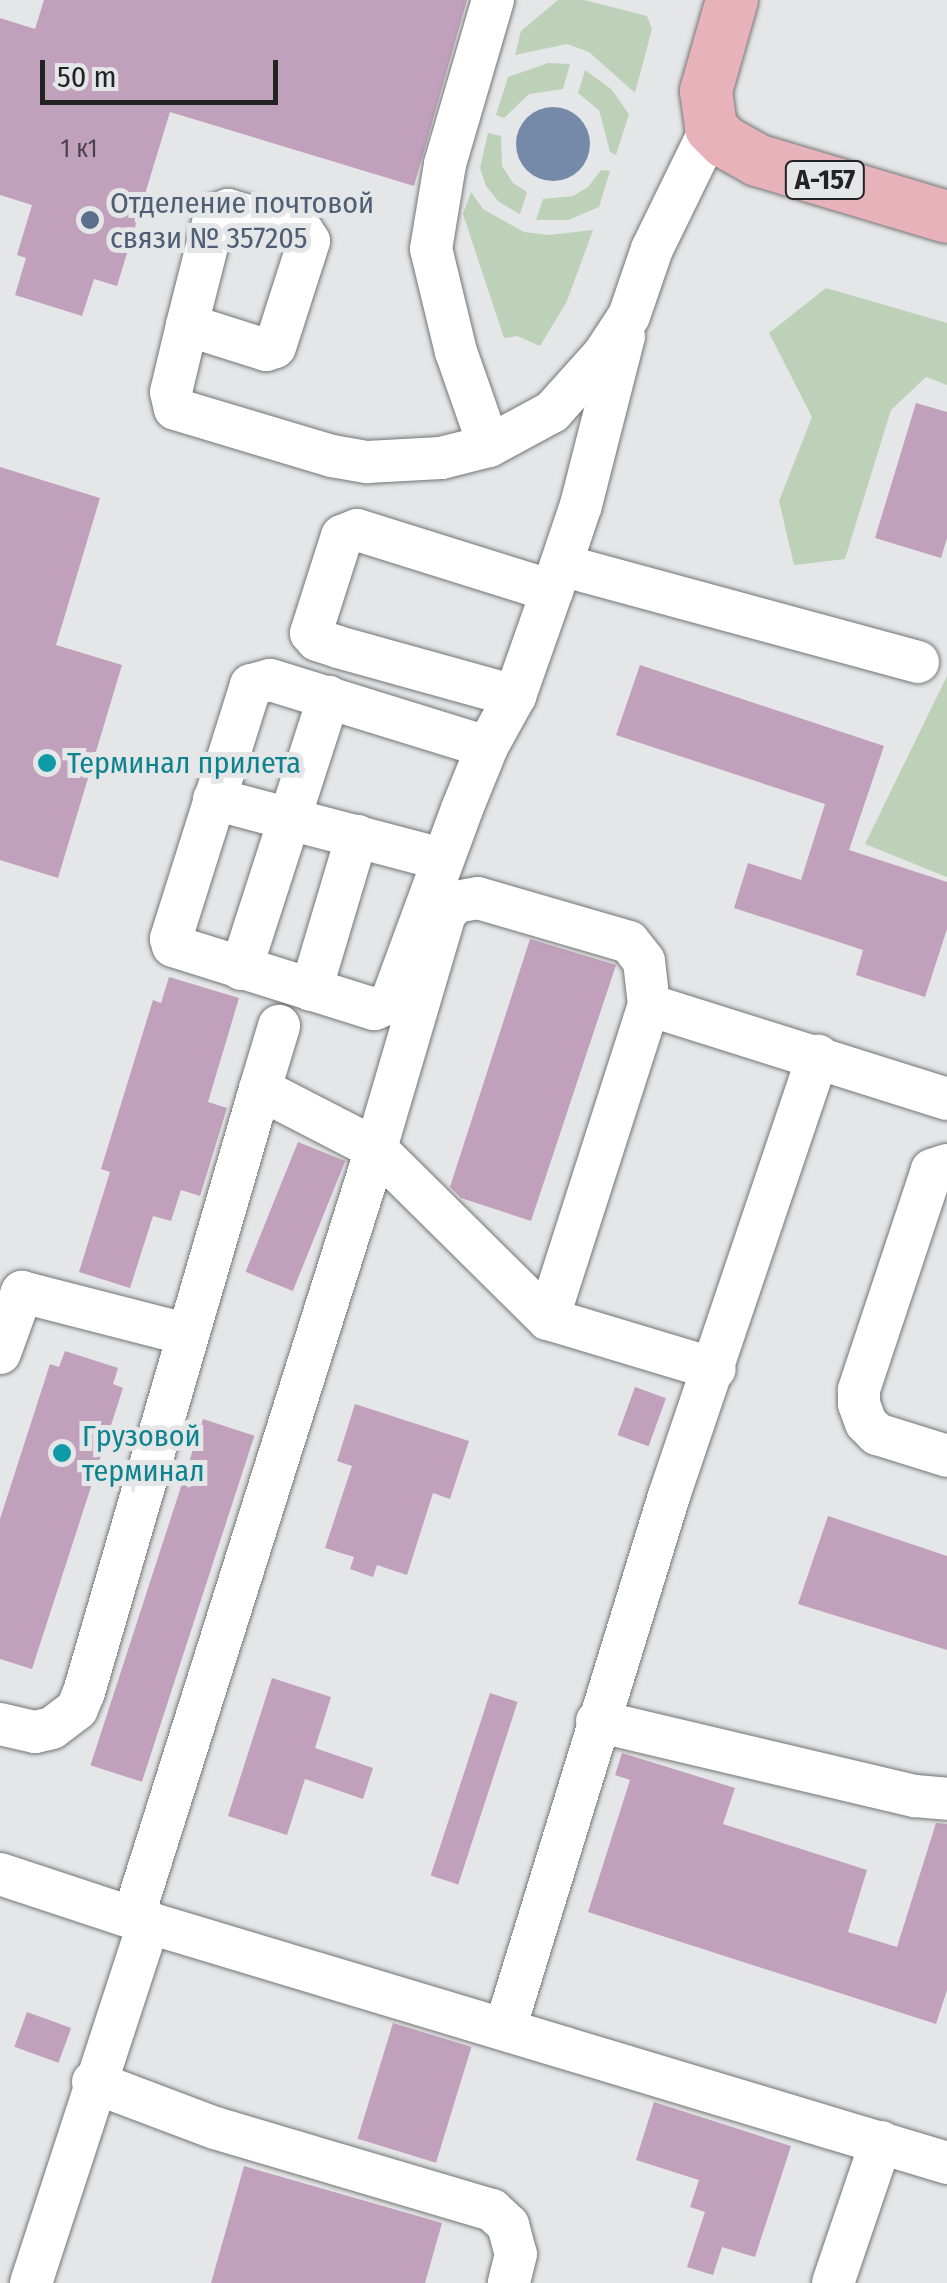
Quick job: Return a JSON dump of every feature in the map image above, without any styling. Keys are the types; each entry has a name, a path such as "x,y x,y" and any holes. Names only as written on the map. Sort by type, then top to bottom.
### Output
{"main road":[{"path":"711,128 706,91 732,0"},
{"name":"А-157","path":"711,128 724,142 757,160 947,217"}],"lane":[{"path":"489,446 456,352 431,249 445,164 494,0"},
{"path":"487,746 270,680 252,685 171,939 183,952 241,970 374,1008 391,1002 442,859 487,746 515,696 557,578 581,505 629,316 652,249 711,128"},
{"path":"186,325 170,398 181,413 368,462 422,461 489,446 552,412 604,354 629,316"},
{"path":"515,696 317,640 311,632 312,620 342,536 357,530 918,662"},
{"path":"241,970 328,697"},
{"path":"214,799 442,859"},
{"path":"31,2283 445,914 456,902 464,851 462,809"},
{"path":"311,990 357,836"},
{"path":"456,902 478,898 628,942 644,961 649,1005 548,1319"},
{"path":"649,1005 818,1055 947,1099"},
{"path":"0,1724 35,1732 67,1720 77,1708 278,1026"},
{"path":"505,2029 668,1496 715,1369 818,1055"},
{"path":"260,1089 376,1149 548,1319 715,1369"},
{"path":"947,1164 932,1170 859,1404 866,1423 878,1434 947,1456"},
{"path":"2,1336 22,1292 186,1334"},
{"path":"597,1721 947,1799"},
{"path":"0,1874 947,2163"},
{"path":"93,2082 215,2128 492,2210 508,2225 516,2254 508,2283"},
{"path":"833,2283 880,2142"}],"green space":[{"path":"558,0 584,0 647,16 652,29 635,93 589,52 567,44 515,55 521,31"},
{"path":"548,63 570,64 563,89 529,94 504,118 496,115 508,77"},
{"path":"585,70 611,89 629,114 616,155 610,152 599,110 578,93"},
{"path":"488,133 501,136 502,166 513,183 527,192 520,214 499,202 486,186 480,168"},
{"path":"601,170 610,171 599,207 568,220 536,220 543,199 573,196 588,187"},
{"path":"471,192 483,209 524,232 549,235 593,230 567,301 540,346 517,336 504,338 463,214"},
{"path":"826,288 947,323 947,385 926,377 891,410 845,559 794,565 779,501 812,417 769,333"},
{"path":"947,676 947,877 865,844"}],"water":[{"path":"553,107 579,118 590,144 579,170 553,181 527,170 516,144 527,118"}],"building":[{"path":"44,0 467,0 414,186 170,112 117,286 94,279 82,316 15,295 26,258 17,255 32,205 0,195 0,18 35,29"},
{"path":"916,403 947,412 947,538 941,558 875,538"},
{"name":"Терминал прилета","path":"0,467 100,498 56,645 122,665 58,878 0,860"},
{"path":"640,665 884,746 849,850 947,882 947,929 925,997 856,975 863,950 734,908 748,863 801,880 825,804 616,735"},
{"path":"530,939 616,965 531,1221 461,1198 450,1187"},
{"path":"169,977 239,998 208,1102 227,1108 200,1196 181,1190 171,1221 153,1216 130,1288 79,1272 110,1172 101,1169 153,1000 161,1003"},
{"path":"298,1142 345,1161 293,1291 246,1272"},
{"name":"Грузовой терминал","path":"65,1351 118,1368 113,1384 123,1388 32,1669 0,1659 0,1519 50,1364 59,1367"},
{"path":"635,1387 666,1398 649,1446 618,1435"},
{"path":"355,1404 469,1441 450,1499 433,1493 407,1575 377,1565 373,1577 350,1569 354,1557 325,1548 352,1466 337,1461"},
{"path":"203,1419 254,1436 142,1782 91,1765"},
{"path":"828,1516 947,1556 947,1650 798,1604"},
{"path":"272,1678 331,1697 315,1748 373,1768 363,1799 305,1779 287,1835 228,1816"},
{"path":"490,1693 518,1702 458,1885 431,1876"},
{"path":"622,1753 735,1788 723,1824 867,1870 848,1932 897,1947 936,1823 947,1824 947,1990 936,2024 588,1912 630,1780 615,1775"},
{"path":"27,2012 71,2028 59,2063 14,2047"},
{"path":"393,2023 471,2047 436,2163 358,2139"},
{"path":"654,2102 791,2146 755,2257 722,2247 713,2275 687,2267 705,2212 690,2207 699,2180 636,2160"},
{"path":"244,2166 442,2223 425,2283 211,2283"}],"place":[{"name":"Отделение почтовой связи № 357205","path":"90,220"},
{"name":"Терминал прилета","path":"47,763"},
{"name":"Грузовой терминал","path":"62,1453"}]}
